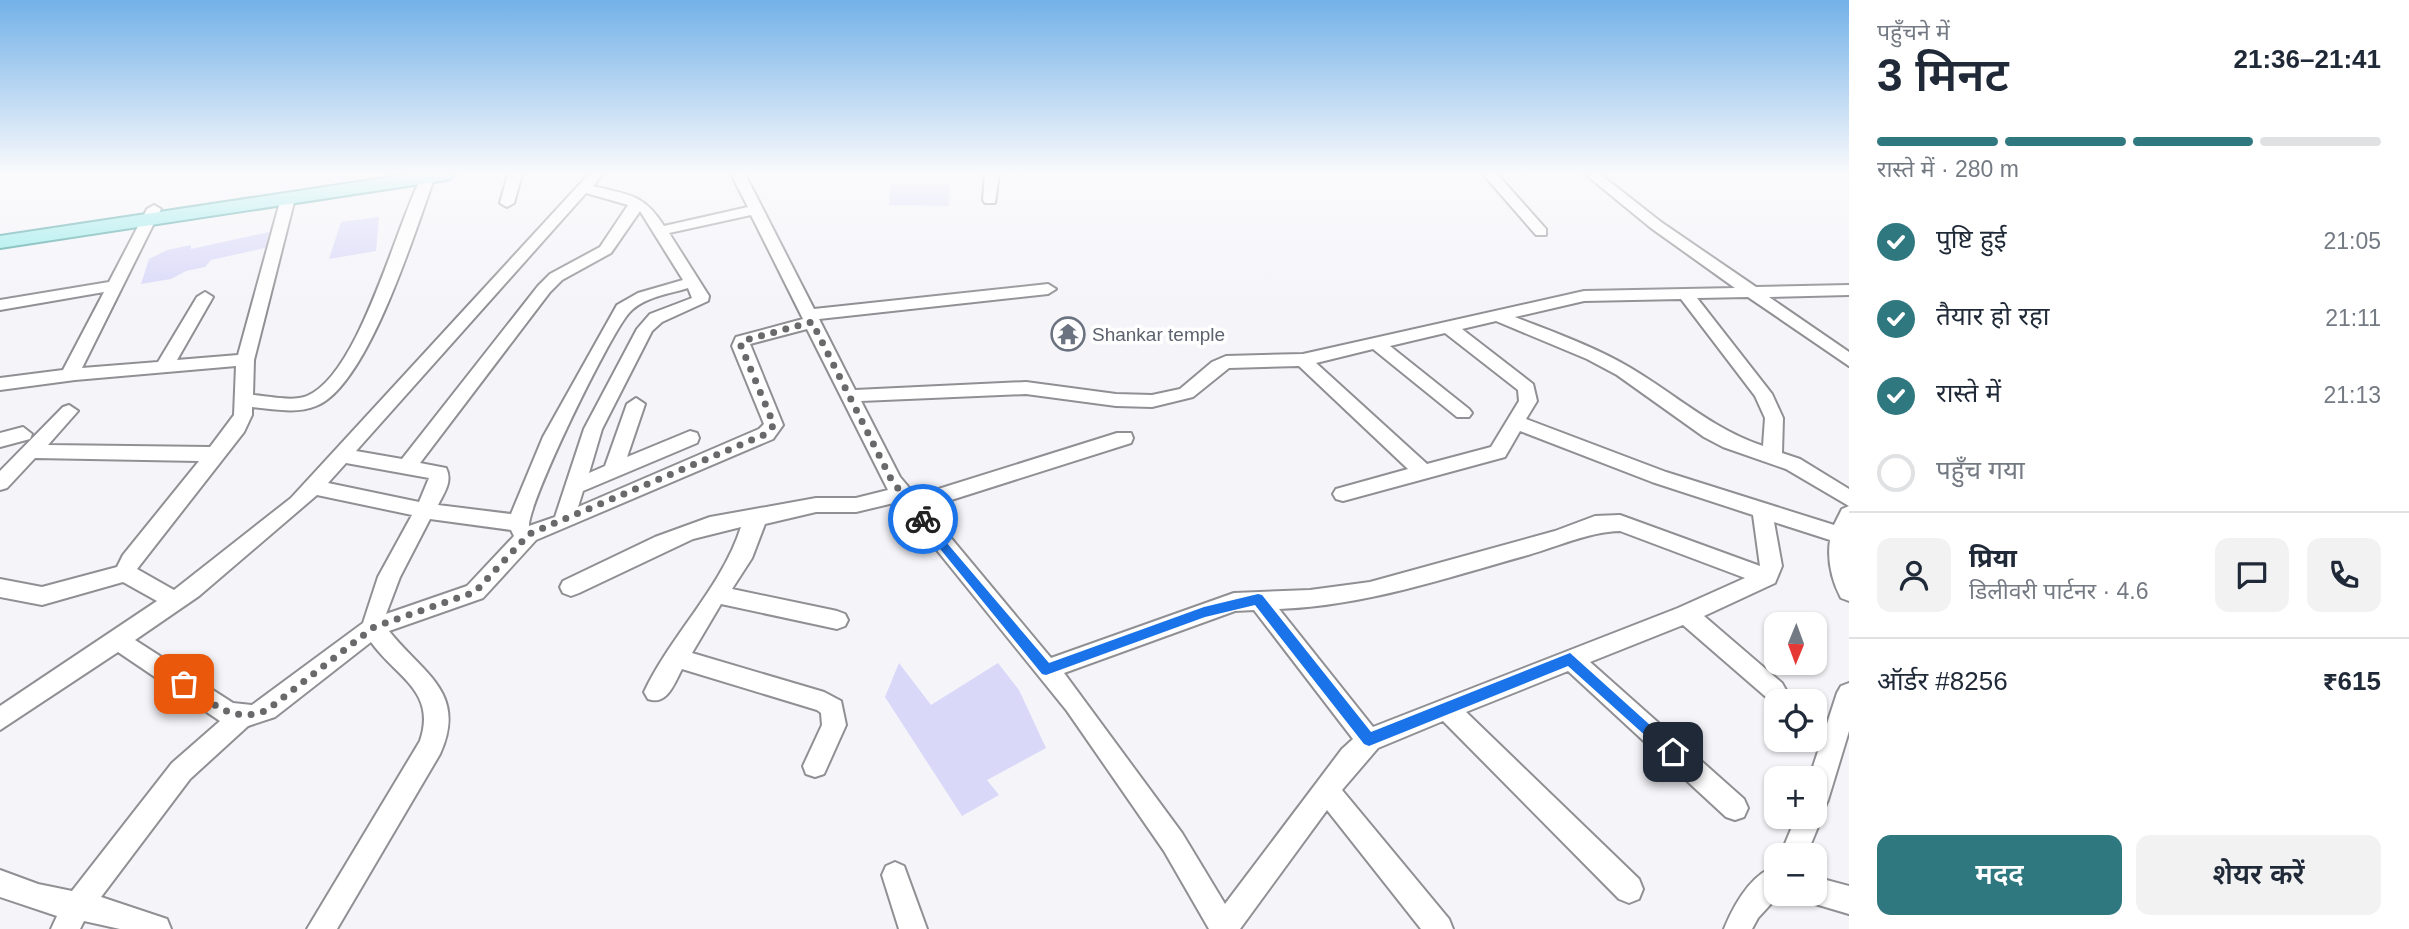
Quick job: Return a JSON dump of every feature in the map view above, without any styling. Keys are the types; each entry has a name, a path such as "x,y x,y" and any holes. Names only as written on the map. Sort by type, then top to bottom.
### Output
{"main road":[{"path":"0,233 125,217"},
{"path":"0,242 134,217"}],"street":[{"path":"75,374 73,365 150,217"},
{"path":"125,573 130,561 237,427 243,415 245,360 283,217"},
{"path":"243,400 302,403 314,400 332,386 359,348 419,217"},
{"path":"0,719 176,600 248,546 313,487 558,217"},
{"path":"407,466 544,289 556,277 606,250 628,217"},
{"path":"563,522 598,417 645,329 657,317 700,301 692,282 651,217"},
{"path":"659,231 722,217"},
{"path":"760,217 892,481 1046,670 1173,842 1224,929 1351,757 1369,740 1686,614 1767,576 1771,566 1762,511"},
{"path":"1528,217 1541,232"},
{"path":"1646,217 1849,360"},
{"path":"118,640 228,713 241,717 252,716 267,710 374,627 475,592 523,528 552,437 623,309 644,296 692,282"},
{"path":"313,487 523,528 563,522 772,429 774,425 741,346 742,341 810,318 1048,289"},
{"path":"849,396 999,388 1046,390 1141,401 1167,400 1195,389 1215,367 1226,362 1303,360 1584,296 1749,290 1849,290"},
{"path":"1684,292 1763,394 1774,418 1772,456"},
{"path":"164,368 205,297"},
{"path":"1496,315 1593,355 1623,371 1711,432 1812,474 1849,499"},
{"path":"1343,495 1498,452 1528,401 1527,388 1447,327"},
{"path":"1376,343 1463,413"},
{"path":"0,384 75,374 245,360"},
{"path":"1303,360 1425,474"},
{"path":"613,471 636,404"},
{"path":"0,484 27,442 69,411"},
{"path":"1515,422 1659,477 1839,534"},
{"path":"573,487 690,438"},
{"path":"571,587 702,527 737,518 758,518 816,505 856,505 907,500 1124,438"},
{"path":"0,440 215,454"},
{"path":"321,929 438,730 435,697 384,642 374,627 375,612 384,588 439,484 439,473 342,455"},
{"path":"1849,514 1839,534 1839,562 1849,592"},
{"path":"656,692 716,594 742,558 752,525 758,518"},
{"path":"1046,670 1204,612 1258,599 1310,599 1370,591 1608,522 1633,527 1767,576"},
{"path":"0,588 42,596 125,573 176,600"},
{"path":"716,594 836,620"},
{"path":"1258,599 1369,740"},
{"path":"1686,614 1773,689"},
{"path":"677,658 824,702 833,708 834,725 816,766"},
{"path":"1570,659 1735,808"},
{"path":"1826,766 1849,693"},
{"path":"1446,708 1629,889"},
{"path":"71,918 181,771 241,717"},
{"path":"1326,790 1439,929"},
{"path":"895,875 913,929"},
{"path":"0,883 32,896 71,918 138,919 157,929"},
{"path":"1738,929 1748,908 1764,891"},
{"path":"1827,894 1849,900"}],"lane":[{"path":"0,305 112,286"}],"building":[{"path":"379,217 376,251 329,259 341,222"},
{"path":"269,232 265,248 211,260 205,267 186,271 171,279 141,284 149,259 167,250 191,245 191,249"},
{"path":"899,663 931,705 998,663 1019,690 1046,748 987,780 999,795 962,816 885,697"}],"way so far":[{"path":"184,684 228,713 241,717 267,710 374,627 459,600 475,592 529,534 563,522 766,434 774,425 741,346 742,341 812,322 892,481 923,519"}],"place":[{"name":"Shankar temple","path":"1068,334"}],"route":[{"path":"923,519 1046,670 1204,612 1234,602 1258,599 1369,740 1570,659 1673,752"}]}
